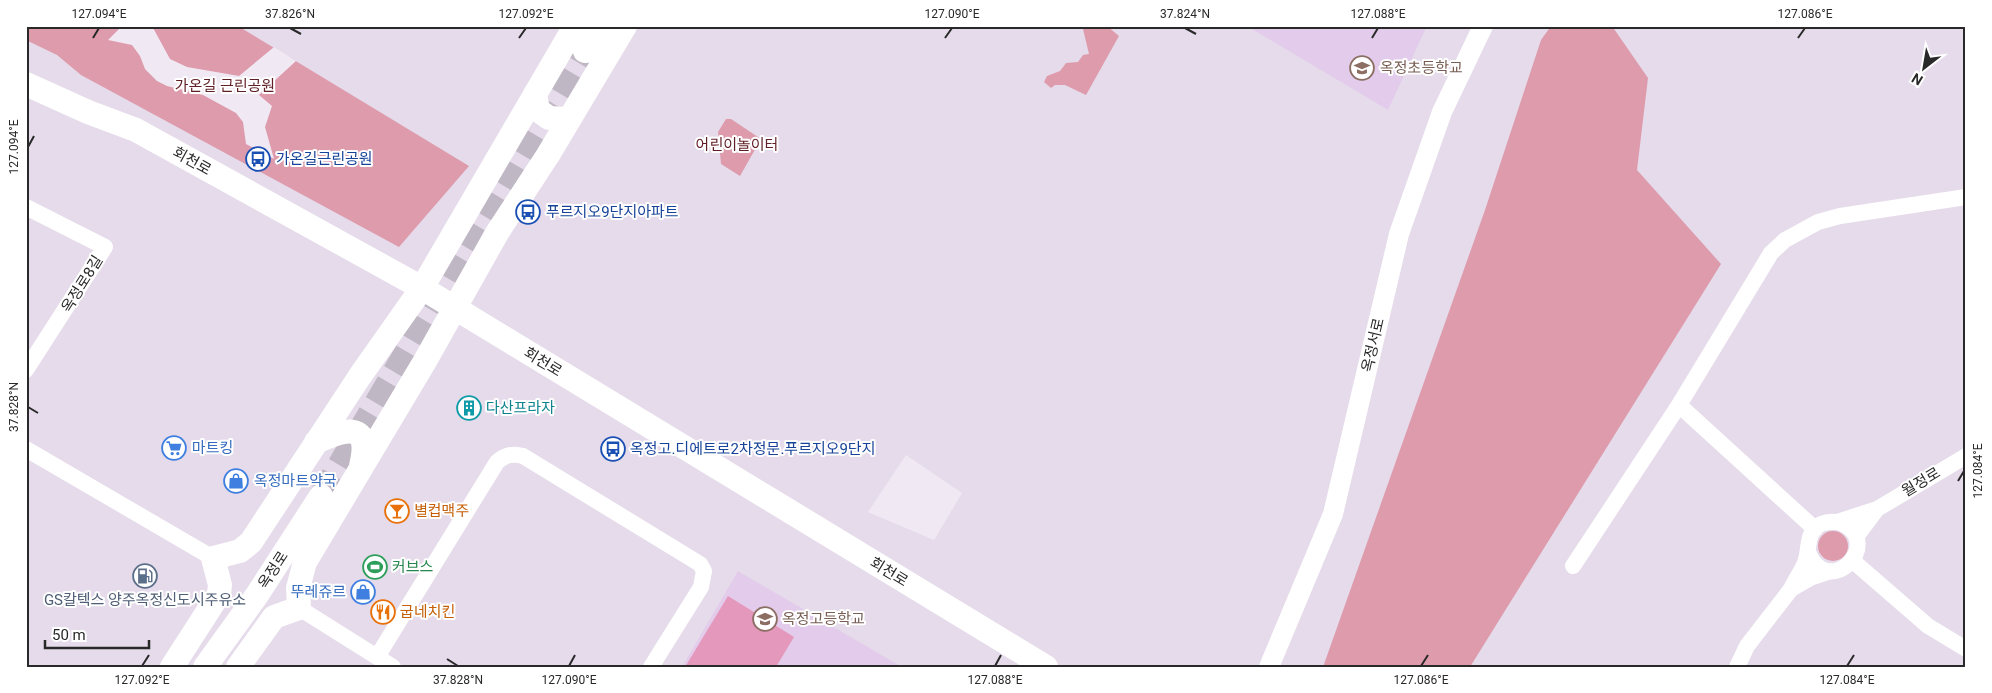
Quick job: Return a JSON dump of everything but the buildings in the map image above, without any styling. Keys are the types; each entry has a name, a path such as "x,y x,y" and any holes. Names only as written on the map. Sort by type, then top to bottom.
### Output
{"main road":[{"path":"172,667 316,442 422,288 575,26"},
{"path":"585,51 600,26"},
{"path":"238,667 305,562 455,308 497,233 573,113 624,26"},
{"name":"회천로","path":"26,84 88,112 136,130 422,288 1046,667"},
{"path":"535,94 538,110 548,118 567,119 573,113"},
{"path":"316,442 343,431 356,433 362,439 365,449 361,468"},
{"name":"옥정로","path":"205,667 257,595 321,496"},
{"path":"219,594 220,585 213,558 240,551 251,542"},
{"path":"268,622 281,613 299,608 298,588 305,562"}],"street":[{"name":"옥정서로","path":"1269,667 1333,514 1399,234 1442,112 1483,26"},
{"path":"1573,566 1679,405 1771,253 1785,240 1818,222 1840,216 1966,197"},
{"name":"옥정로8길","path":"26,207 105,247 26,370"},
{"path":"1679,405 1814,530"},
{"path":"26,449 213,558"},
{"path":"377,657 497,462 503,457 516,454 523,456 700,564 704,571 701,587 651,667"},
{"name":"월정로","path":"1876,509 1966,456"},
{"path":"1737,667 1747,646 1791,589 1804,564 1810,535 1814,530 1821,524 1836,522 1876,509"},
{"path":"1856,537 1876,509"},
{"path":"1791,589 1810,578 1847,567 1853,561 1858,545 1856,537 1851,530 1836,522"},
{"path":"1808,552 1816,566 1831,571"},
{"path":"1853,561 1928,626 1966,649"},
{"path":"299,608 393,667"}],"shaded area":[{"path":"122,26 152,26 170,59 187,67 239,76 274,47 296,61 259,95 272,106 265,127 274,159 246,144 243,122 236,113 203,95 167,86 157,81 145,69 140,56 132,45 108,40"},
{"name":"옥정초등학교","path":"1247,26 1427,26 1388,110"},
{"path":"906,455 962,493 934,540 868,512"},
{"name":"옥정고등학교","path":"738,571 902,667 682,667"},
{"path":"728,596 794,637 776,667 685,667"}],"green space":[{"name":"가온길 근린공원","path":"26,26 238,26 469,166 399,247 81,75 57,55 26,40"},
{"path":"1086,26 1107,26 1119,36 1086,95 1065,85 1055,85 1051,88 1044,82 1047,76 1060,71 1066,63 1078,62 1083,55 1089,54 1083,29"},
{"path":"1551,26 1612,26 1648,78 1637,170 1721,264 1470,667 1323,667 1485,210 1541,40"},
{"name":"어린이놀이터","path":"726,119 731,119 761,139 740,176 721,164 718,132"},
{"path":"1833,531 1844,535 1848,546 1844,557 1833,561 1822,557 1818,546 1822,535"}],"tunnel":[{"path":"321,496 585,51"}],"place":[{"name":"옥정초등학교","path":"1362,68"},
{"name":"가온길근린공원","path":"258,159"},
{"name":"푸르지오9단지아파트","path":"528,212"},
{"name":"다산프라자","path":"469,408"},
{"name":"마트킹","path":"174,448"},
{"name":"옥정고.디에트로2차정문.푸르지오9단지","path":"613,449"},
{"name":"옥정마트약국","path":"236,481"},
{"name":"별컵맥주","path":"397,511"},
{"name":"커브스","path":"375,567"},
{"name":"GS칼텍스 양주옥정신도시주유소","path":"145,576"},
{"name":"뚜레쥬르","path":"363,592"},
{"name":"굽네치킨","path":"383,612"},
{"name":"옥정고등학교","path":"765,619"}]}
